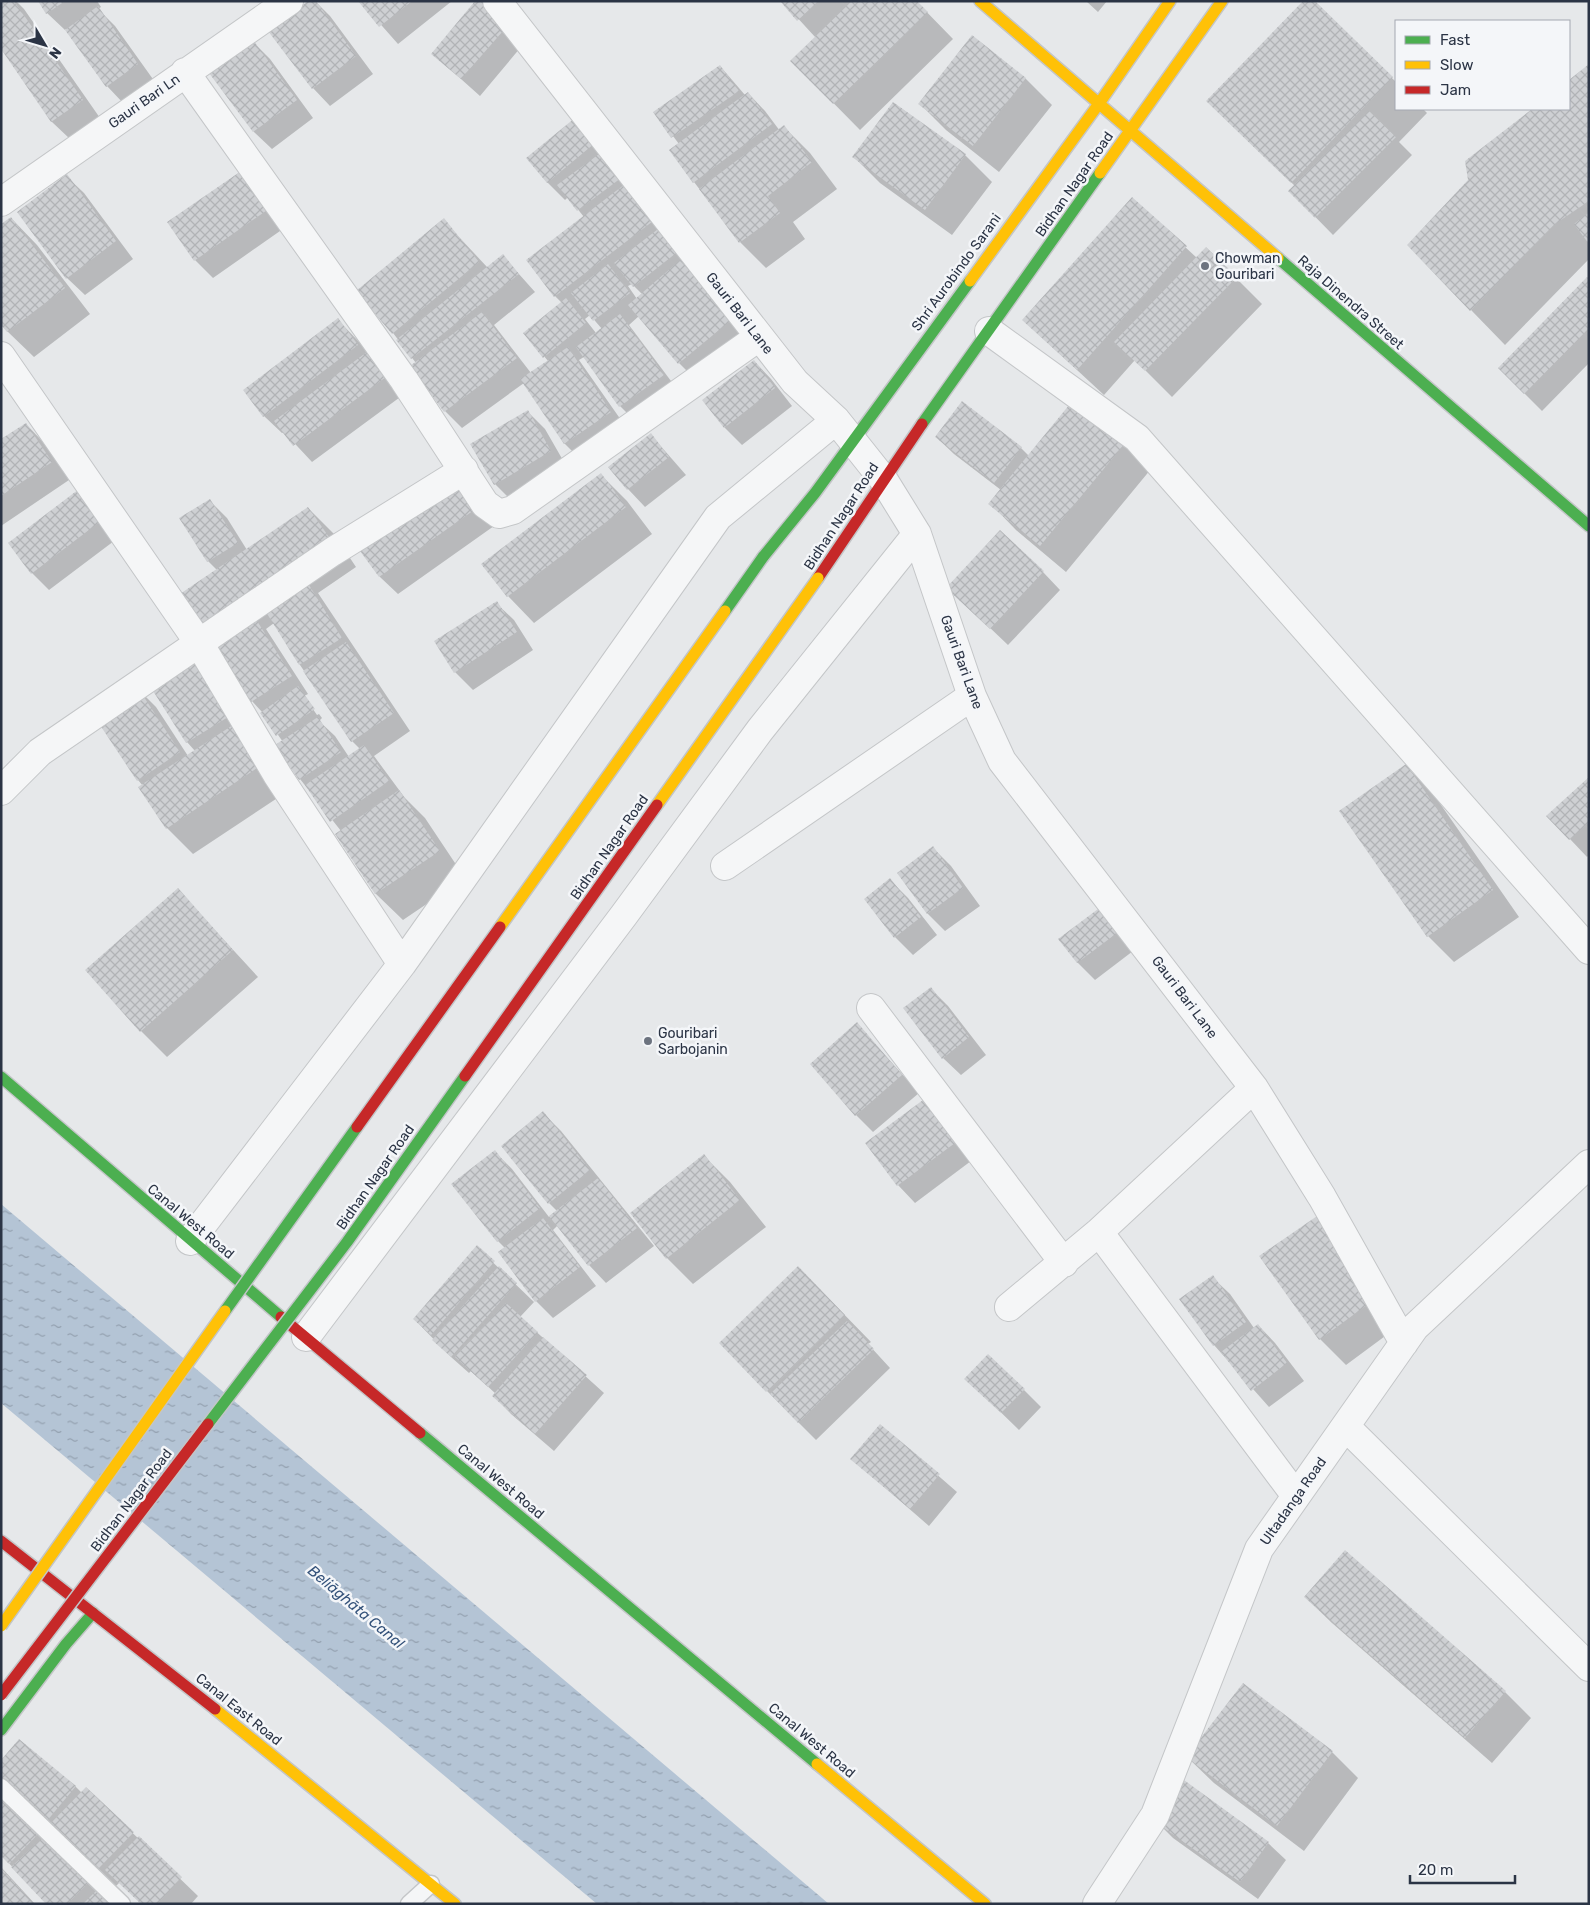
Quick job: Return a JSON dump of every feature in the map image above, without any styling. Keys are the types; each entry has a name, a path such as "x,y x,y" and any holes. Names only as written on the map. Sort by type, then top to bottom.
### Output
{"main road":[{"name":"Raja Dinendra Street","path":"980,1 1589,526"},
{"name":"Shri Aurobindo Sarani","path":"1,1626 763,558 815,493 844,430 1098,104 1170,1"},
{"name":"Bidhan Nagar Road","path":"1,1695 347,1242 818,578 883,479 1222,1"},
{"name":"Canal West Road","path":"1,1078 190,1241 965,1893 985,1904"},
{"name":"Canal East Road","path":"1,1541 93,1612 455,1904"},
{"path":"1,1730 66,1644 93,1612"}],"street":[{"name":"Gauri Bari Ln","path":"1,202 186,72 260,9 289,1"},
{"name":"Gauri Bari Lane","path":"497,1 795,382 844,430 883,479 917,534 972,696 1002,761 1254,1088 1322,1197 1404,1343"},
{"path":"186,72 404,380 485,504 499,514 513,510 759,337"},
{"path":"989,331 1137,438 1589,950"},
{"path":"1,356 198,643 278,776 402,964"},
{"path":"190,1241 402,964 718,518 844,430"},
{"path":"1,791 40,752 332,552 464,470"},
{"path":"306,1337 612,931 760,730 917,534"},
{"path":"725,866 972,696"},
{"path":"871,1008 1064,1263"},
{"path":"1010,1307 1099,1232 1254,1088"},
{"name":"Ultadanga Road","path":"1096,1904 1155,1815 1259,1549 1415,1328 1589,1164"},
{"path":"1099,1232 1296,1496"},
{"path":"1346,1427 1587,1664"}],"lane":[{"path":"1,1787 122,1904"},
{"path":"410,1904 431,1884"}],"water":[{"name":"Beliāghāta Canal","path":"1,1204 829,1904 597,1904 1,1403"}],"building":[{"path":"1,1 14,1 83,100 51,122 1,49"},
{"path":"38,1 65,1 46,14"},
{"path":"308,1 316,1 356,56 312,89 268,31"},
{"path":"358,1 412,1 379,27"},
{"path":"475,1 484,1 510,23 461,79 431,54"},
{"path":"780,1 819,1 797,21"},
{"path":"852,1 917,1 928,12 833,104 790,61"},
{"path":"1303,1 1315,1 1393,77 1291,183 1206,101"},
{"path":"98,6 138,64 106,87 65,30"},
{"path":"972,35 1026,78 973,146 918,104"},
{"path":"253,40 297,100 253,132 209,73"},
{"path":"1589,64 1589,201 1555,224 1470,311 1407,245 1468,180 1465,161 1531,110 1570,110 1570,79"},
{"path":"720,65 739,91 671,138 653,112"},
{"path":"748,92 772,124 693,183 669,150"},
{"path":"893,102 966,154 925,210 852,157"},
{"path":"1369,111 1396,137 1315,218 1288,191"},
{"path":"581,113 601,138 547,183 526,158"},
{"path":"784,125 812,162 768,196 780,213 739,243 699,189"},
{"path":"610,146 629,172 577,211 557,185"},
{"path":"247,167 273,206 194,261 167,222"},
{"path":"67,174 116,241 66,279 17,212"},
{"path":"629,181 657,218 554,297 526,260"},
{"path":"1132,197 1187,246 1077,370 1022,320"},
{"path":"1589,212 1589,244 1574,224"},
{"path":"11,217 65,288 7,332 1,325 1,224"},
{"path":"444,218 479,262 392,334 356,291"},
{"path":"662,226 680,250 633,287 614,263"},
{"path":"1206,247 1237,277 1145,371 1114,342"},
{"path":"503,254 519,274 411,359 396,340"},
{"path":"685,256 736,316 678,364 628,305"},
{"path":"608,264 630,293 593,321 571,293"},
{"path":"1587,277 1589,279 1589,328 1524,394 1498,368"},
{"path":"566,298 586,323 543,358 523,333"},
{"path":"482,312 517,358 444,412 410,366"},
{"path":"620,314 664,375 619,407 576,347"},
{"path":"338,318 358,345 263,417 243,390"},
{"path":"568,347 611,412 564,444 520,379"},
{"path":"371,349 390,374 293,446 274,421"},
{"path":"754,360 775,388 724,428 702,400"},
{"path":"1074,399 1126,442 1040,546 988,504"},
{"path":"962,401 1022,447 994,483 935,437"},
{"path":"528,410 551,451 494,485 470,444"},
{"path":"26,423 52,462 1,496 1,439"},
{"path":"651,433 669,457 627,490 608,467"},
{"path":"601,473 626,507 507,597 481,564"},
{"path":"456,477 477,508 379,577 357,547"},
{"path":"83,486 106,517 31,574 8,543"},
{"path":"210,499 238,543 207,562 179,518"},
{"path":"308,507 331,540 201,629 177,596"},
{"path":"1000,530 1044,571 990,629 946,588"},
{"path":"304,577 342,638 299,665 261,604"},
{"path":"497,601 517,632 454,673 434,641"},
{"path":"252,613 292,676 251,702 211,639"},
{"path":"346,642 394,713 351,742 303,671"},
{"path":"195,653 233,714 186,743 148,683"},
{"path":"298,686 315,709 276,736 260,713"},
{"path":"138,688 180,752 137,781 94,716"},
{"path":"318,717 341,752 299,780 275,745"},
{"path":"236,723 263,764 166,829 138,787"},
{"path":"364,745 389,781 330,822 305,785"},
{"path":"1406,764 1493,890 1427,937 1339,811"},
{"path":"1589,777 1589,822 1569,840 1546,816"},
{"path":"399,790 440,851 375,894 335,834"},
{"path":"933,846 963,888 927,914 897,873"},
{"path":"890,878 921,917 894,938 864,899"},
{"path":"178,888 233,950 140,1032 85,970"},
{"path":"1102,906 1121,930 1077,963 1058,939"},
{"path":"931,987 969,1037 942,1059 903,1008"},
{"path":"857,1022 902,1075 855,1116 810,1064"},
{"path":"923,1100 955,1143 897,1186 865,1143"},
{"path":"543,1111 590,1170 548,1204 501,1146"},
{"path":"495,1150 540,1208 497,1242 451,1184"},
{"path":"704,1154 740,1200 666,1259 630,1213"},
{"path":"598,1178 637,1228 588,1266 549,1216"},
{"path":"1320,1214 1371,1302 1319,1340 1259,1256"},
{"path":"543,1218 580,1267 535,1302 498,1252"},
{"path":"477,1245 495,1261 431,1335 413,1319"},
{"path":"499,1266 517,1283 451,1357 432,1340"},
{"path":"798,1266 845,1315 766,1392 719,1343"},
{"path":"1213,1275 1246,1322 1213,1346 1179,1299"},
{"path":"506,1303 538,1332 488,1387 455,1357"},
{"path":"847,1321 874,1349 798,1423 770,1394"},
{"path":"1258,1324 1287,1363 1251,1391 1221,1352"},
{"path":"543,1337 587,1375 535,1434 492,1396"},
{"path":"988,1354 1025,1389 1001,1413 964,1379"},
{"path":"880,1424 940,1474 910,1509 850,1459"},
{"path":"1345,1550 1506,1691 1465,1738 1304,1597"},
{"path":"1243,1683 1333,1751 1277,1826 1186,1757"},
{"path":"19,1739 76,1786 46,1822 1,1784 1,1760"},
{"path":"1184,1780 1269,1842 1240,1882 1154,1821"},
{"path":"86,1787 134,1832 98,1869 50,1824"},
{"path":"1,1792 41,1831 9,1864 1,1856"},
{"path":"48,1833 92,1879 67,1904 46,1904 11,1867"},
{"path":"139,1836 182,1877 157,1904 141,1904 105,1870"},
{"path":"1,1868 34,1904 1,1904"},
{"path":"100,1887 116,1904 83,1904"}],"traffic: fast":[{"path":"922,424 1100,173"},
{"path":"1278,258 1589,526"},
{"path":"763,557 815,493 970,281"},
{"path":"725,611 763,557"},
{"path":"208,1424 347,1242 465,1076"},
{"path":"1,1077 281,1317"},
{"path":"225,1311 357,1127"},
{"path":"420,1433 817,1764"},
{"path":"1,1730 66,1644 93,1613"}],"traffic: slow":[{"path":"980,1 1278,258"},
{"path":"970,281 1098,105 1170,1"},
{"path":"1100,173 1222,1"},
{"path":"657,805 818,578"},
{"path":"500,927 725,611"},
{"path":"1,1626 225,1311"},
{"path":"215,1709 455,1904"},
{"path":"817,1764 985,1904"}],"traffic: jam":[{"path":"818,578 922,424"},
{"path":"465,1076 657,805"},
{"path":"357,1127 500,927"},
{"path":"281,1317 420,1433"},
{"path":"1,1695 208,1424"},
{"path":"1,1541 215,1709"}],"place":[{"name":"Chowman Gouribari","path":"1205,266"},
{"name":"Gouribari Sarbojanin","path":"648,1041"}]}
